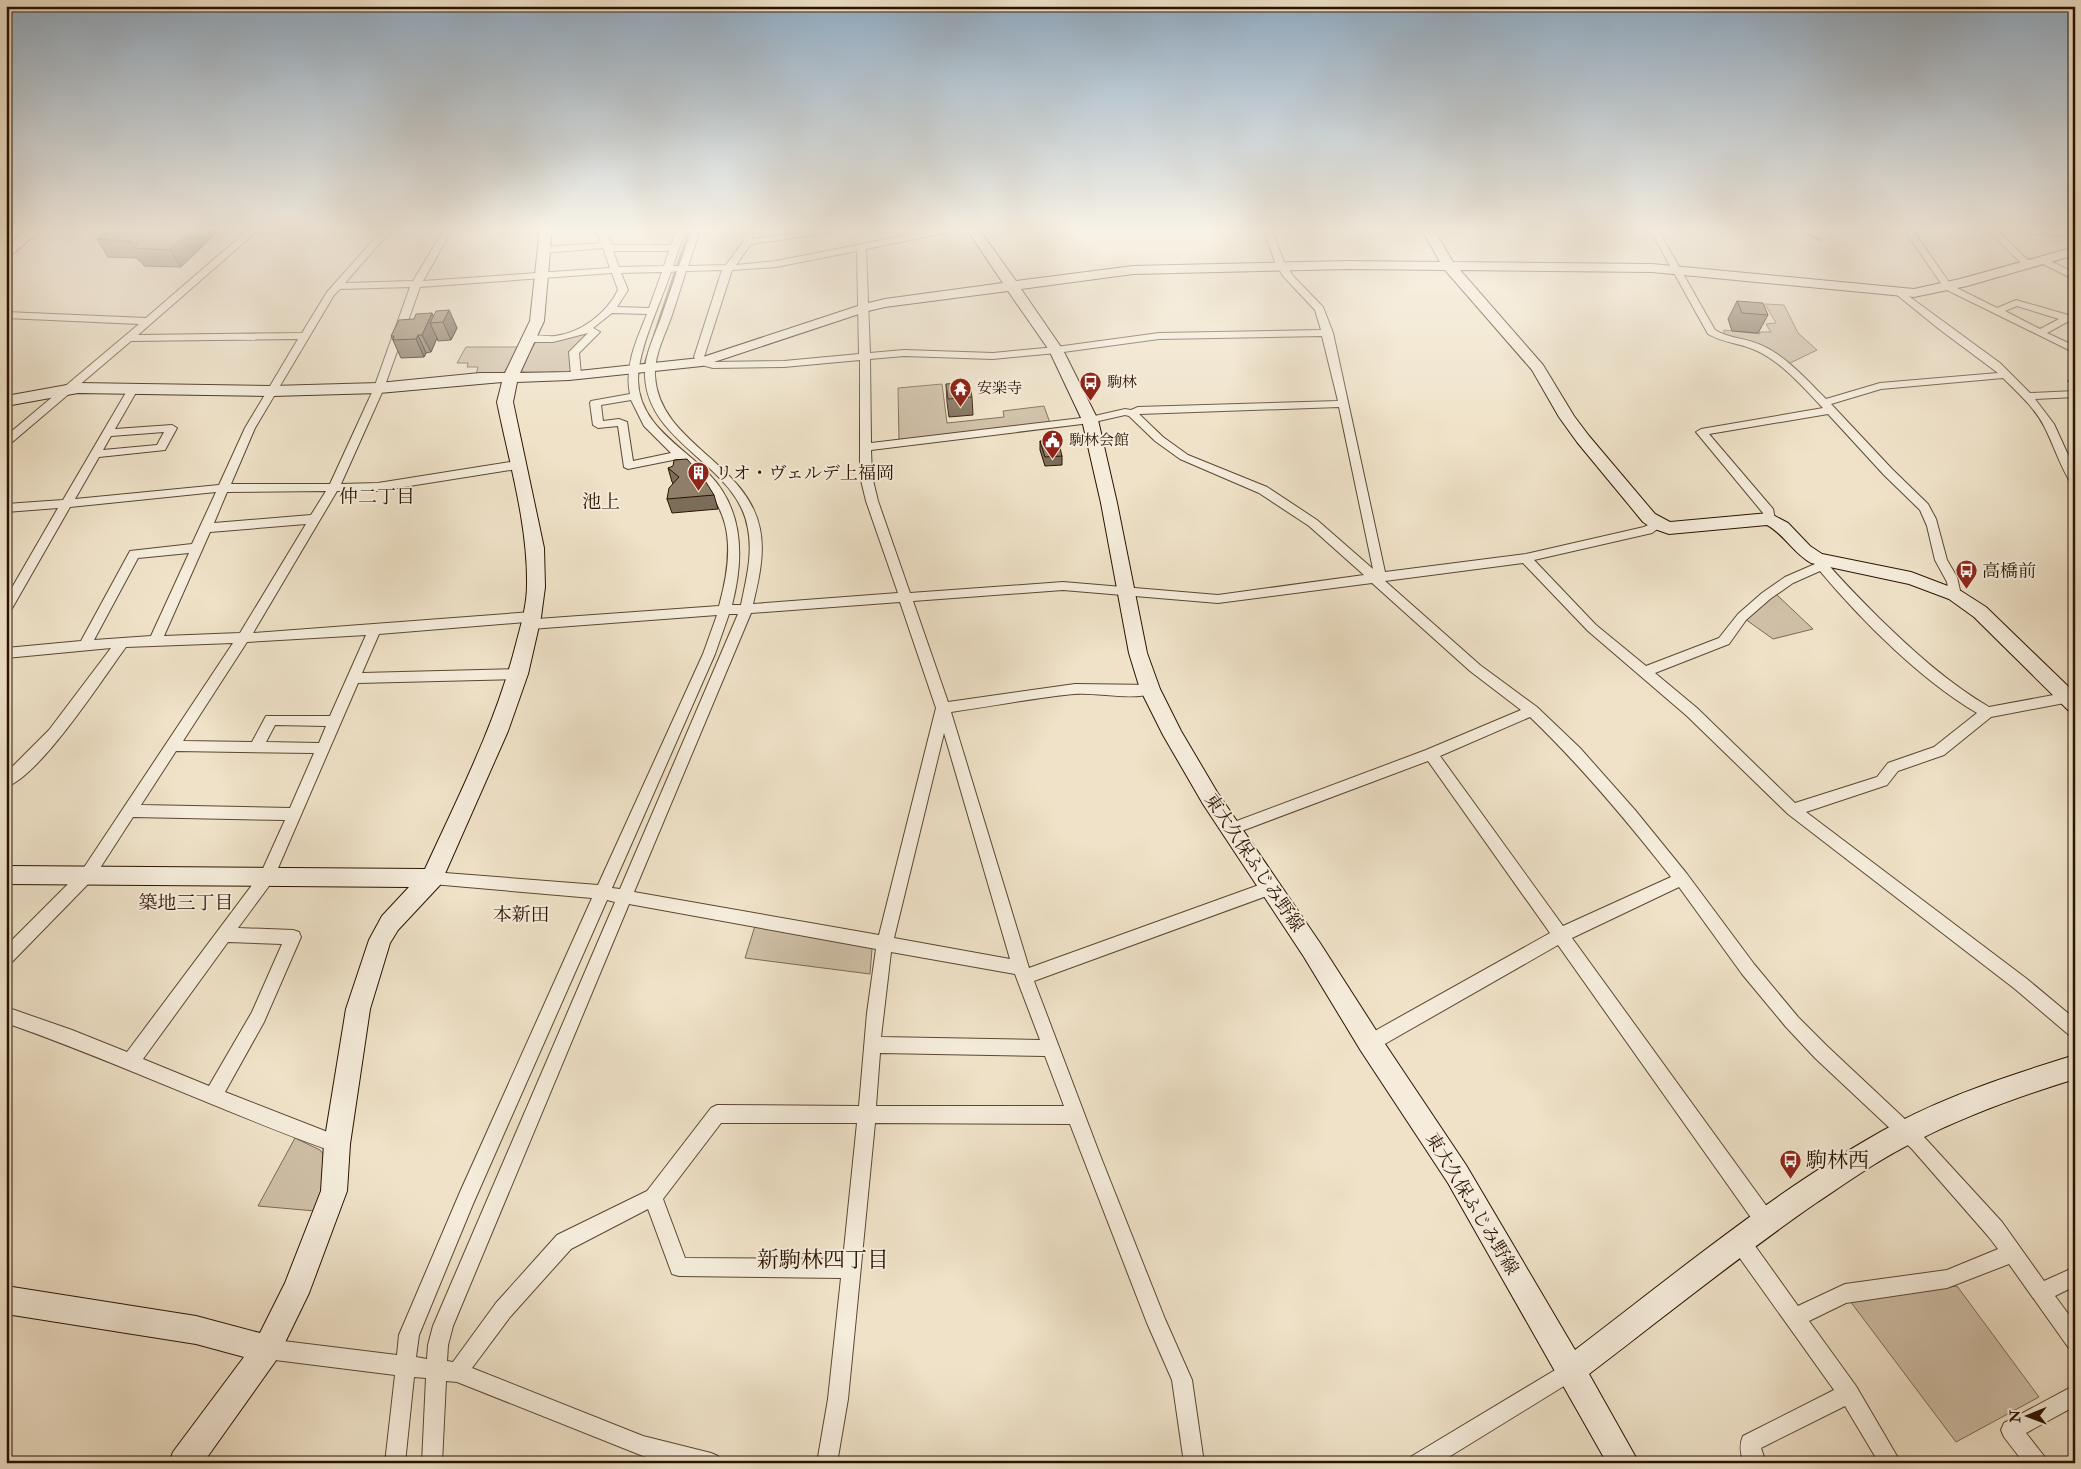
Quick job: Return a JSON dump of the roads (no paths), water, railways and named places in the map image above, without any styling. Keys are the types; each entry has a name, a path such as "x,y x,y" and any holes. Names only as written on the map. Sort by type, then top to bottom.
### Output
{"street":[{"path":"6,442 70,389 174,297"},
{"path":"156,640 250,428 328,297"},
{"path":"6,957 88,874 244,637 334,487 380,388 412,297"},
{"path":"184,1463 267,1349 295,1294 334,1191 337,1144 358,1009 380,940 396,916 432,878 498,731 518,674 532,621 536,587 535,548 505,402 511,376 530,339 536,321 539,297"},
{"path":"530,339 559,338 572,335 584,329 609,310 618,297"},
{"path":"432,1463 438,1345 443,1326 746,609 756,559 755,535 750,513 730,479 670,426 660,413 636,358 658,297"},
{"path":"395,1463 409,1335 462,1207 709,654 726,611 732,587 736,552 734,532 731,520 720,496 711,483 654,431 641,411 634,390 642,370 652,355 672,297"},
{"path":"718,297 699,356 702,362 713,365 775,364 865,358 904,353 993,356 1056,350 1158,336 1328,334"},
{"path":"863,297 866,476 872,501 943,708 1023,972 1076,1116 1182,1380 1194,1463"},
{"path":"6,401 70,389 272,391 380,388 511,376 576,375 642,370 702,362 864,308 931,297"},
{"name":"東大久保ふじみ野線","path":"1019,297 1056,350 1090,420 1111,512 1138,653 1150,689 1172,735 1210,798 1457,1174 1624,1463"},
{"path":"1308,297 1320,308 1328,334 1344,404 1377,576"},
{"path":"1476,297 1538,368 1567,417 1649,518 1658,524 1675,528 1769,518 1780,524 1923,668 1965,700 1987,713"},
{"path":"1691,297 1711,332 1716,336 1754,346 1765,351 1828,407 1890,474 1911,492 1924,507 1932,522 1942,562 1952,580 1955,595"},
{"path":"1904,297 1942,328 1996,365 2027,396 2048,424 2064,462 2075,480"},
{"path":"1968,297 2075,350"},
{"path":"1997,311 2016,303 2072,319"},
{"path":"609,310 653,311"},
{"path":"6,315 146,321"},
{"path":"2040,333 2072,319"},
{"path":"576,375 574,352 595,332 584,329"},
{"path":"127,338 305,336"},
{"path":"1769,518 1769,512 1701,432 1828,407 1880,386 2006,375"},
{"path":"8,603 133,389"},
{"path":"2027,396 2075,394"},
{"path":"636,396 596,403 598,425 619,422 623,424 628,465 680,455"},
{"path":"1133,414 1138,410 1344,404"},
{"path":"867,447 1090,420 1125,412 1133,414 1160,439 1184,456 1263,490 1313,523 1377,576 1475,668 1532,711 1576,752 1630,814 1682,879 1748,969 1792,1022 1906,1132 1995,1229 2075,1340"},
{"path":"96,454 161,448 172,428 109,433"},
{"path":"8,510 224,488 378,487 517,465"},
{"path":"205,528 315,519"},
{"path":"6,653 122,642 726,611 1063,586 1218,598 1526,558 1648,530 1658,524"},
{"path":"85,645 134,554 196,548"},
{"path":"1526,558 1592,628 1692,712 1793,810 2021,984 2075,1030"},
{"path":"1645,672 1724,641 1742,617 1766,596 1819,563 1911,578 1955,595 1980,612 2072,700"},
{"path":"130,1062 267,877 374,629"},
{"path":"6,781 35,758 122,642"},
{"path":"353,678 518,674"},
{"path":"943,708 1075,689 1133,691 1150,689"},
{"path":"1793,810 1882,781 1893,767 1939,751 1987,713 2072,700"},
{"path":"827,1463 838,1399 867,1114 872,1045 884,944 943,708"},
{"path":"1231,829 1431,754 1532,711"},
{"path":"256,747 271,720 334,721"},
{"path":"173,746 322,748"},
{"path":"1431,754 1766,1222"},
{"path":"130,811 294,814"},
{"path":"6,874 432,878 603,893 884,944 1023,972 1270,888"},
{"path":"1370,1043 1561,935 1682,879"},
{"path":"213,1096 258,1017 293,937 224,935"},
{"path":"6,1015 72,1038 294,1129 337,1144"},
{"path":"872,1045 1051,1048"},
{"path":"1419,1463 1570,1372 1766,1222 1815,1187 1906,1132 1965,1105 2026,1082 2075,1067"},
{"path":"457,1372 503,1310 564,1242 653,1197 717,1114 1076,1116"},
{"path":"653,1197 679,1267 851,1269"},
{"path":"1741,1243 1849,1393 1892,1463"},
{"path":"1795,1318 1845,1294 1947,1279 2013,1253"},
{"path":"2042,1292 2075,1276"},
{"path":"6,1300 196,1330 267,1349 327,1359 404,1367 437,1368 457,1372 643,1446 711,1463"},
{"path":"1756,1463 1751,1455 1750,1443 1849,1393"},
{"path":"2037,1463 2011,1430 2075,1395"}],"waterway":[{"path":"645,364 667,297"}],"place":[{"name":"駒林","path":"1091,401"},
{"name":"安楽寺","path":"961,407"},
{"name":"駒林会館","path":"1053,459"},
{"name":"リオ・ヴェルデ上福岡","path":"699,492"},
{"name":"高橋前","path":"1966,590"},
{"name":"駒林西","path":"1790,1179"}],"district":[{"name":"仲二丁目","path":"377,497"},
{"name":"池上","path":"601,502"},
{"name":"築地三丁目","path":"186,903"},
{"name":"本新田","path":"521,915"},
{"name":"新駒林四丁目","path":"823,1260"}]}
